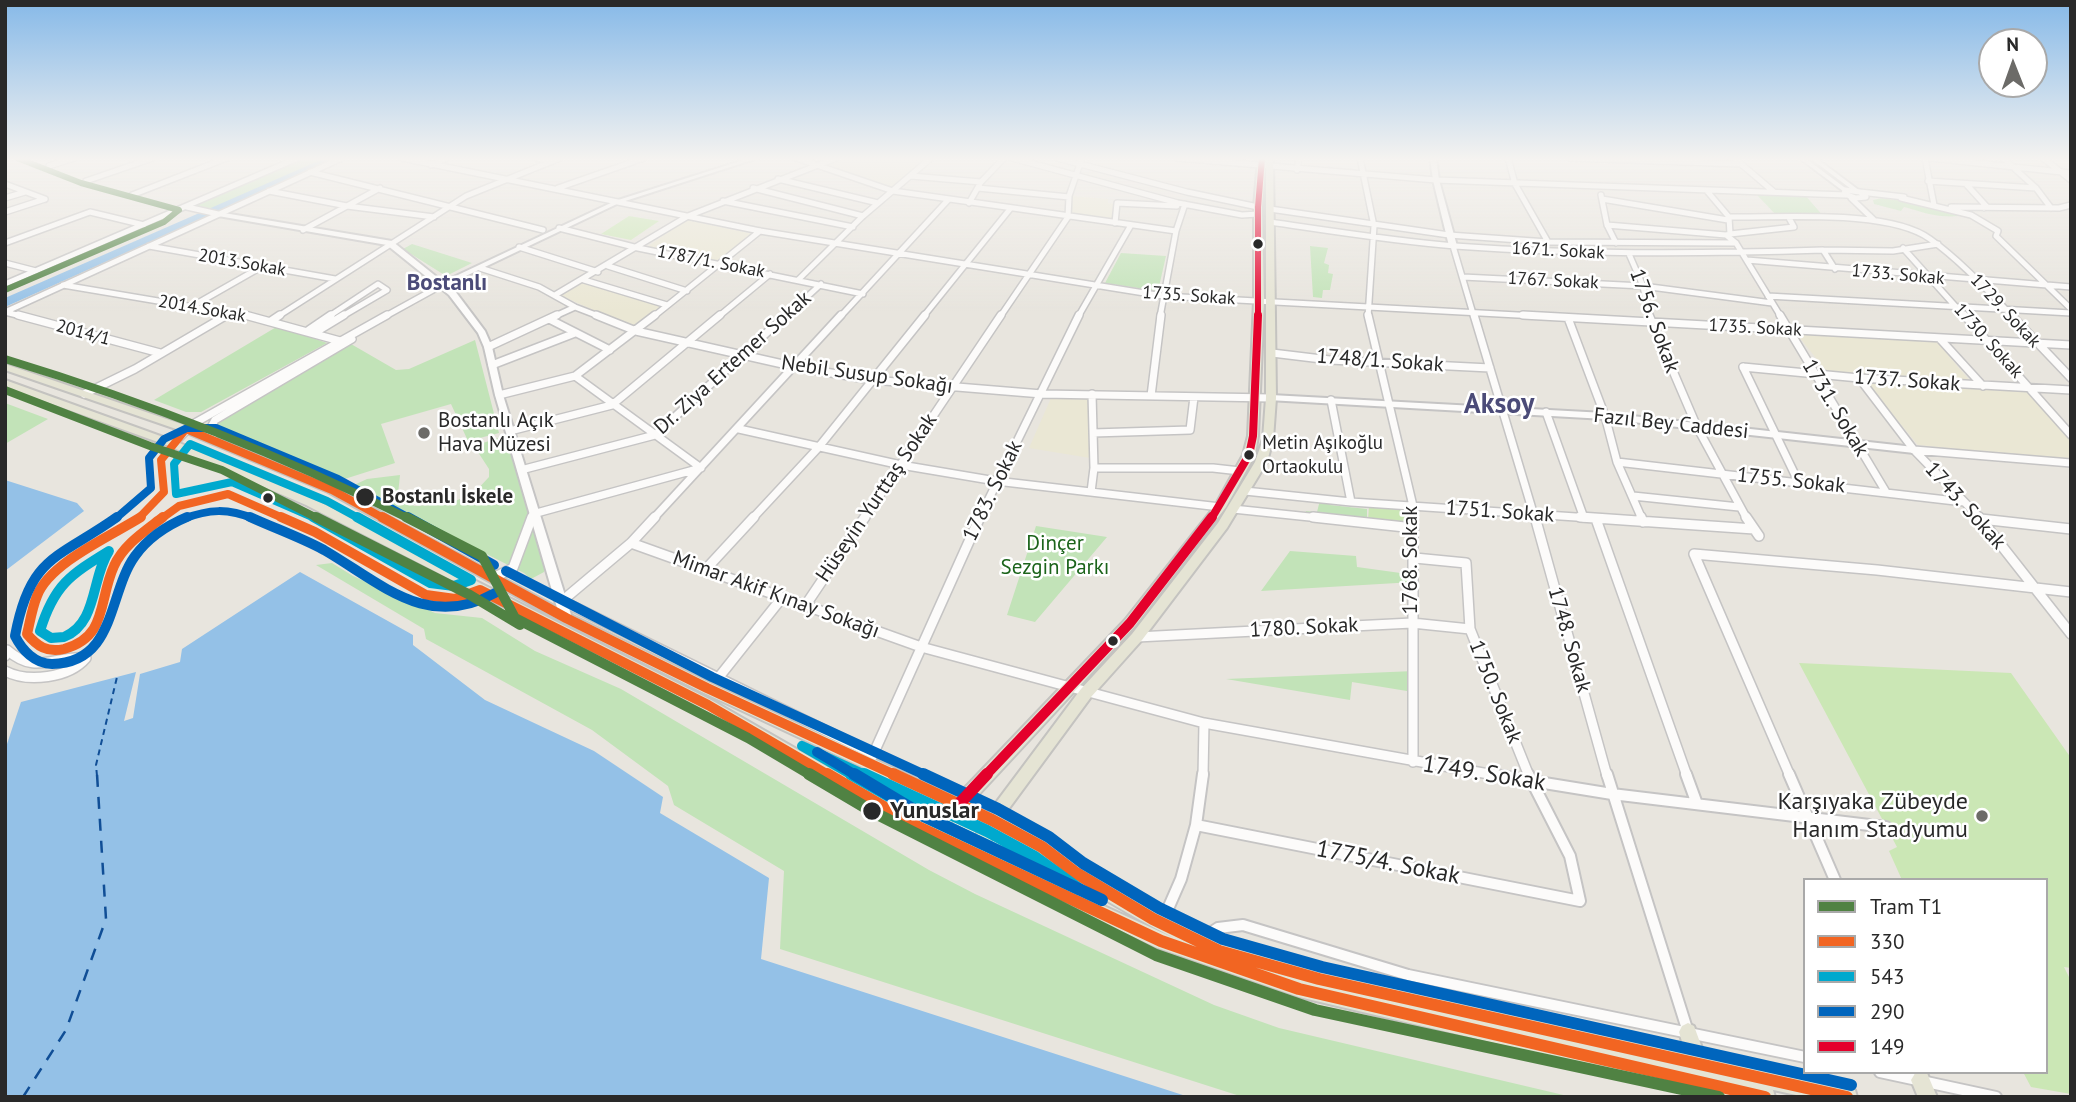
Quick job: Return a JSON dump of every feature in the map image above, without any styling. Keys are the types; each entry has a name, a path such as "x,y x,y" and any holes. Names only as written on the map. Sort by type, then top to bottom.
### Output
{"main road":[{"path":"965,850 984,838 992,820 1086,693 1137,637 1227,508 1240,471 1249,455 1265,301 1270,222 1262,210"},
{"path":"940,838 946,817 1130,623 1227,508 1245,491 1261,462 1268,439 1272,353 1265,301 1262,210"},
{"path":"5,367 186,429 332,490 566,618 871,758 917,787 992,820 1042,848 1076,873 1153,919 1219,951 1319,979 1699,1066 1848,1097"},
{"path":"5,383 247,473 349,522 708,705 940,838 1161,940 1300,989 1766,1097"},
{"path":"349,522 375,528 463,574 495,577"},
{"path":"894,812 916,799 917,787"},
{"path":"1018,875 1015,869 1016,858 1029,849 1042,848"},
{"path":"1688,1032 1699,1066"}],"street":[{"path":"5,284 180,209"},
{"path":"196,209 389,243 442,285 465,310 488,347 533,514 566,618"},
{"path":"5,312 226,209"},
{"path":"303,230 341,209"},
{"path":"374,209 434,217"},
{"path":"271,321 445,209"},
{"path":"468,209 543,230"},
{"path":"442,285 443,281 543,230 593,209"},
{"path":"173,444 186,429 340,341 356,335 442,285 596,209"},
{"name":"1735. Sokak","path":"655,209 899,255 1163,296 2071,345"},
{"path":"555,295 703,209"},
{"path":"764,209 853,228"},
{"path":"837,209 863,216"},
{"path":"798,280 871,209"},
{"path":"562,601 631,543 940,209"},
{"path":"706,569 818,448 1009,209"},
{"path":"1019,209 1176,231"},
{"path":"1068,209 1068,217"},
{"path":"1115,223 1116,209"},
{"path":"1152,396 1163,296 1183,209"},
{"name":"1671. Sokak","path":"1208,209 1238,215 1262,210 1449,235 1548,242 1736,243"},
{"name":"1768. Sokak","path":"1371,209 1374,237 1367,308 1413,506 1413,762"},
{"path":"1443,209 1453,246"},
{"path":"1529,209 1548,242"},
{"path":"1604,209 1607,225 1616,243"},
{"name":"1729. Sokak","path":"1671,209 1728,218 1874,220 1909,229 1938,244 1978,281 2071,378"},
{"path":"1721,209 1728,218 1728,234"},
{"path":"1863,209 1874,220"},
{"path":"1954,209 1971,215 1998,231 1996,236 2049,285 2071,311"},
{"path":"1970,209 1971,215"},
{"path":"5,243 90,212 144,225"},
{"name":"Hüseyin Yurttaş Sokak","path":"804,606 1068,217"},
{"path":"1607,225 1728,234 1794,227 1789,218"},
{"name":"1671. Sokak","path":"1270,222 1453,246 1629,254 1883,251 1938,244"},
{"name":"1783. Sokak","path":"871,758 996,481 1094,286 1131,225"},
{"name":"1787/1. Sokak","path":"559,228 638,248 863,294"},
{"path":"499,395 575,376 636,331 760,231"},
{"name":"1731. Sokak","path":"1728,234 1747,260 1886,492"},
{"name":"2013.Sokak","path":"149,246 335,279"},
{"name":"1748. Sokak","path":"1453,246 1533,514 1612,794 1688,1032"},
{"path":"519,247 598,272"},
{"name":"1730. Sokak","path":"1903,248 2071,435"},
{"path":"1823,250 1835,270"},
{"name":"1756. Sokak","path":"1629,254 1643,286 1650,322 1697,427 1739,507 1757,533"},
{"name":"1733. Sokak","path":"1747,260 1835,270 2071,287"},
{"path":"5,263 36,271"},
{"path":"608,266 687,290"},
{"path":"191,307 261,267"},
{"name":"Nebil Susup Sokağı","path":"481,268 555,295 575,307 636,331 796,367 872,380 1042,394 1270,398"},
{"path":"510,431 612,405 770,274"},
{"name":"1767. Sokak","path":"1463,277 1643,286 1770,300 2071,311"},
{"path":"584,280 667,305"},
{"path":"378,284 387,290 312,331 378,284"},
{"name":"Dr. Ziya Ertemer Sokak","path":"521,470 655,435 821,284"},
{"name":"2014.Sokak","path":"63,285 271,321 340,341"},
{"path":"488,347 575,307"},
{"name":"2014/1","path":"5,312 160,353"},
{"path":"84,394 231,313"},
{"path":"1568,318 1605,416 1617,462 1643,522"},
{"path":"549,319 610,350"},
{"path":"492,365 575,333"},
{"path":"214,440 209,431 215,420 349,342 356,335"},
{"path":"1941,340 1983,386"},
{"name":"1748/1. Sokak","path":"1272,353 1490,368"},
{"name":"1737. Sokak","path":"1774,435 1743,367 1859,378 2071,390"},
{"path":"575,376 701,468"},
{"name":"1743. Sokak","path":"1859,378 1914,450 1981,519 2071,634"},
{"path":"1091,492 1094,468 1092,394"},
{"path":"1093,433 1190,430 1194,397"},
{"name":"Fazıl Bey Caddesi","path":"1270,398 1605,416 1914,450 2071,463"},
{"path":"1331,400 1351,502"},
{"path":"1546,412 1584,518"},
{"path":"739,429 901,465 996,481 1414,528"},
{"path":"1774,435 1798,481"},
{"name":"1755. Sokak","path":"1617,462 1964,502"},
{"path":"533,514 701,468"},
{"path":"1094,468 1213,468 1240,471"},
{"name":"1751. Sokak","path":"1245,491 1351,502 1643,522 1757,533"},
{"path":"1633,496 1739,507"},
{"path":"495,577 513,568 533,514"},
{"path":"1596,519 1697,804"},
{"path":"1981,519 2071,529"},
{"name":"Mimar Akif Kınay Sokağı","path":"631,543 921,647 1068,687"},
{"path":"1834,878 1694,554 1877,570 2071,592"},
{"name":"1750. Sokak","path":"1415,558 1466,563 1470,629 1531,782 1570,856 1580,901"},
{"path":"719,677 781,598"},
{"path":"562,601 719,677 871,758"},
{"name":"1780. Sokak","path":"1137,637 1412,623 1470,629"},
{"path":"5,656 7,650 16,661 27,665 86,658 77,668 38,676 15,677 5,671"},
{"name":"1749. Sokak","path":"1068,687 1204,723 1413,762 1612,794 1885,827"},
{"path":"1153,919 1167,911 1181,879 1196,825 1204,768 1204,723"},
{"name":"1775/4. Sokak","path":"1196,825 1580,901"},
{"path":"1198,941 1219,928 1243,925 1408,975 1803,1057"},
{"path":"1887,1074 1996,1097"}],"shaded area":[{"path":"1072,209 1115,209 1112,220 1072,215"},
{"path":"686,220 753,234 717,262 647,247"},
{"path":"584,282 661,307 635,329 560,295"},
{"path":"1796,333 1937,342 1970,381 1827,372"},
{"path":"1864,380 2026,390 2071,439 2071,460 1918,445"},
{"path":"1051,398 1089,398 1090,458 1029,448"}],"green space":[{"path":"1771,209 1817,209 1824,217 1776,215"},
{"path":"1912,209 1938,209 1960,216 1938,216"},
{"path":"629,216 659,221 631,240 601,234"},
{"path":"412,244 472,263 446,276 403,249"},
{"path":"1310,246 1328,248 1324,263 1329,265 1328,273 1333,274 1330,290 1323,290 1322,298 1313,297"},
{"path":"1121,253 1166,256 1158,291 1105,283"},
{"path":"278,326 327,343 201,412 186,412 154,400"},
{"path":"475,340 499,433 468,441 451,404 381,424 395,463 332,483 264,455 215,430 218,423 351,344 396,370 409,369"},
{"path":"5,403 48,419 5,444"},
{"path":"507,435 532,524 540,529 547,556 544,572 531,579 352,486 367,479 400,475 398,494 414,506 448,504 474,493 489,477 489,469 474,446"},
{"path":"1320,500 1330,501 1330,505 1367,509 1367,518 1333,514 1332,518 1304,516 1306,511 1317,512"},
{"path":"1369,506 1405,510 1405,524 1368,520"},
{"name":"Dinçer Sezgin Parkı","path":"1036,526 1107,537 1035,622 1007,615"},
{"path":"1290,551 1356,556 1357,567 1415,575 1414,582 1261,591"},
{"path":"332,563 353,576 435,613 482,618 535,651 621,689 929,870 1214,1005 1279,1028 1572,1097 1243,1097 780,949 784,871 674,805 668,786 592,730 426,639 424,629 316,565"},
{"name":"Karşıyaka Zübeyde Hanım Stadyumu","path":"1799,663 2011,673 2071,758 2071,968 2064,967 2071,981 2071,1094 2031,1087 2024,1074 2048,1074 2048,878 1901,878 1889,851 1897,847"},
{"path":"1414,671 1413,692 1352,682 1350,700 1226,679"}],"water":[{"path":"5,480 77,503 84,511 5,571"},
{"path":"300,572 413,635 413,645 485,700 594,751 663,797 660,813 769,878 761,959 1189,1097 5,1097 5,750 21,702 136,672 124,721 133,718 140,674 180,662 182,649"}],"waterway":[{"path":"5,303 217,209"}],"ferry route":[{"path":"97,776 96,765 117,677"},
{"path":"23,1097 66,1030 106,919 97,774"}],"tram line":[{"name":"T1","path":"5,290 164,222 179,210 177,209"},
{"name":"T1","path":"5,359 98,387 342,485 482,556 515,618 748,738 875,813 1156,955 1315,1010 1719,1097"},
{"name":"T1","path":"5,390 150,446 222,470 470,595 520,625"}],"transit line":[{"name":"149","path":"959,804 1130,623 1220,507 1249,455 1253,436 1259,301 1258,209"},
{"name":"290","path":"494,565 338,479 216,428 187,428 164,439 149,458 151,488 110,522 68,547 49,562 33,580 21,604 15,636 27,653 45,663 71,660 87,653 106,630 127,569 141,548 173,524 209,510 226,510 241,514 302,539 385,588 429,606 452,609 474,605 495,593"},
{"name":"330","path":"1765,1097 1299,989 1161,941 918,827 708,705 480,590 455,599 426,595 315,532 228,494 179,506 135,538 114,565 96,627 89,637 78,645 56,651 38,647 27,634 37,595 47,579 65,564 145,515 164,492 161,460 186,429 332,490 566,618 707,688 992,820 1042,847 1076,873 1153,919 1219,951 1319,979 1847,1097"},
{"name":"543","path":"190,444 327,501 471,580 454,586 430,583 321,521 232,482 176,494 174,464 190,444"},
{"name":"543","path":"109,551 103,560 85,622 81,627 70,635 58,638 51,638 40,631 56,590 72,574 109,551"},
{"name":"290","path":"506,571 712,677 998,809 1049,837 1083,863 1159,908 1223,939 1322,967 1851,1085"},
{"name":"543","path":"802,746 987,831 1035,857 1079,889 924,816 802,746"},
{"name":"290","path":"817,752 924,816 1102,900"}],"place":[{"name":"Bostanlı Açık Hava Müzesi","path":"424,433"},
{"name":"Metin Aşıkoğlu Ortaokulu","path":"1249,455"},
{"name":"Bostanlı İskele","path":"365,497"},
{"name":"Yunuslar","path":"872,811"},
{"name":"Karşıyaka Zübeyde Hanım Stadyumu","path":"1982,816"}],"district":[{"name":"Bostanlı","path":"447,283"},
{"name":"Aksoy","path":"1499,405"}]}
